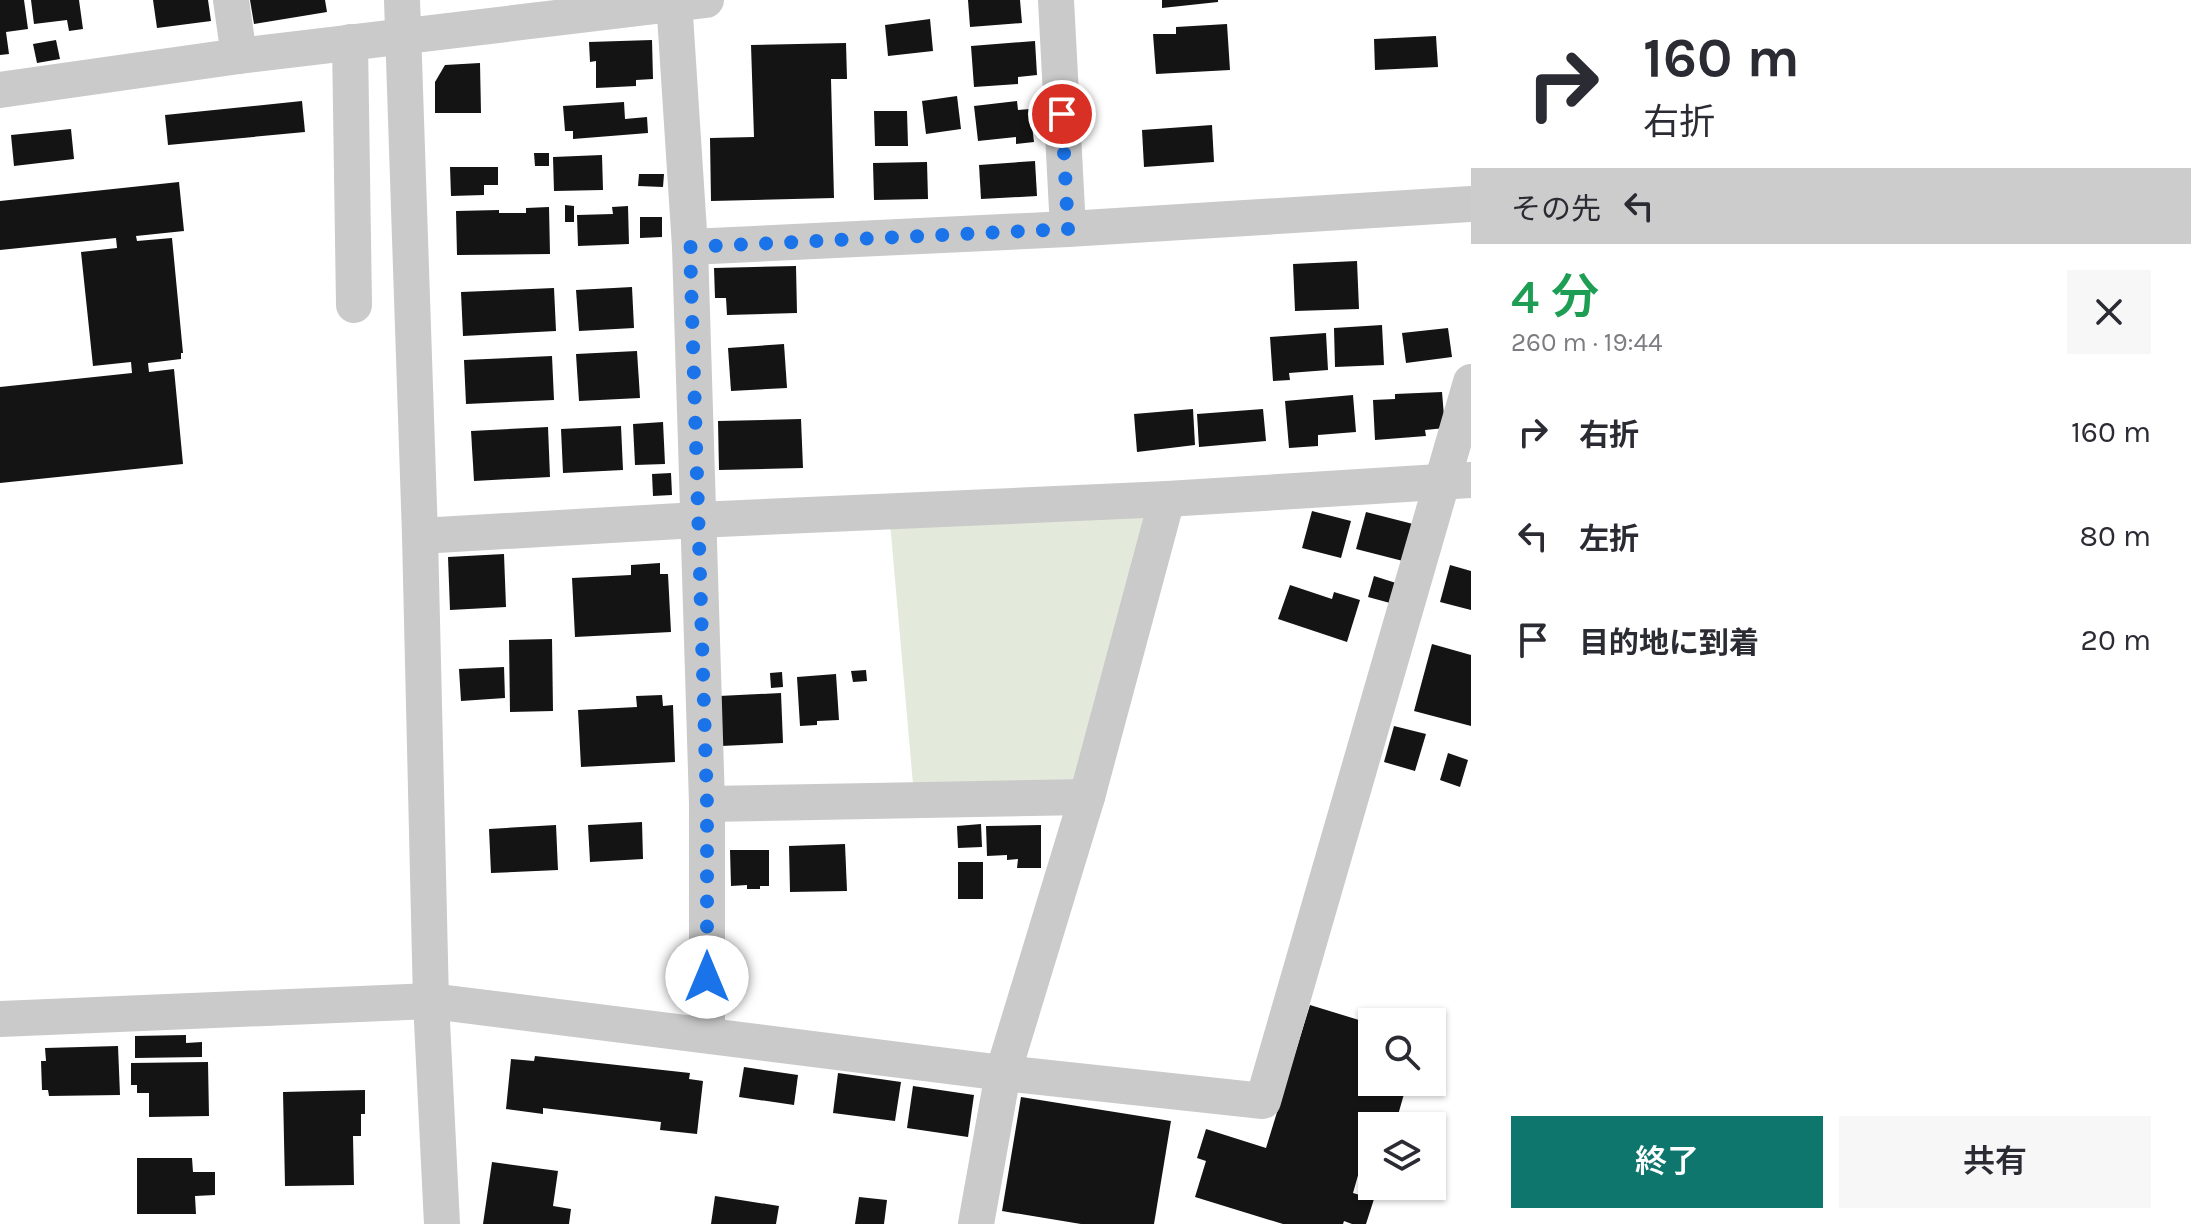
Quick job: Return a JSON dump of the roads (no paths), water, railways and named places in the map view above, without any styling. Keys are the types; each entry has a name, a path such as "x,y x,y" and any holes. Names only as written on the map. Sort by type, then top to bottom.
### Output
{"street":[{"path":"231,0 239,56"},
{"path":"402,0 420,536 431,1001 442,1224"},
{"path":"1056,0 1068,229"},
{"path":"0,90 239,56 684,1 707,804 707,1034"},
{"path":"350,42 354,305"},
{"path":"690,247 1068,229 1471,204"},
{"path":"0,1019 431,1001 1003,1073 1263,1101 1457,481 1471,382"},
{"path":"420,536 1167,499 1457,481"},
{"path":"976,1224 1003,1073 1087,797 1167,499"},
{"path":"707,804 1087,797"}]}
